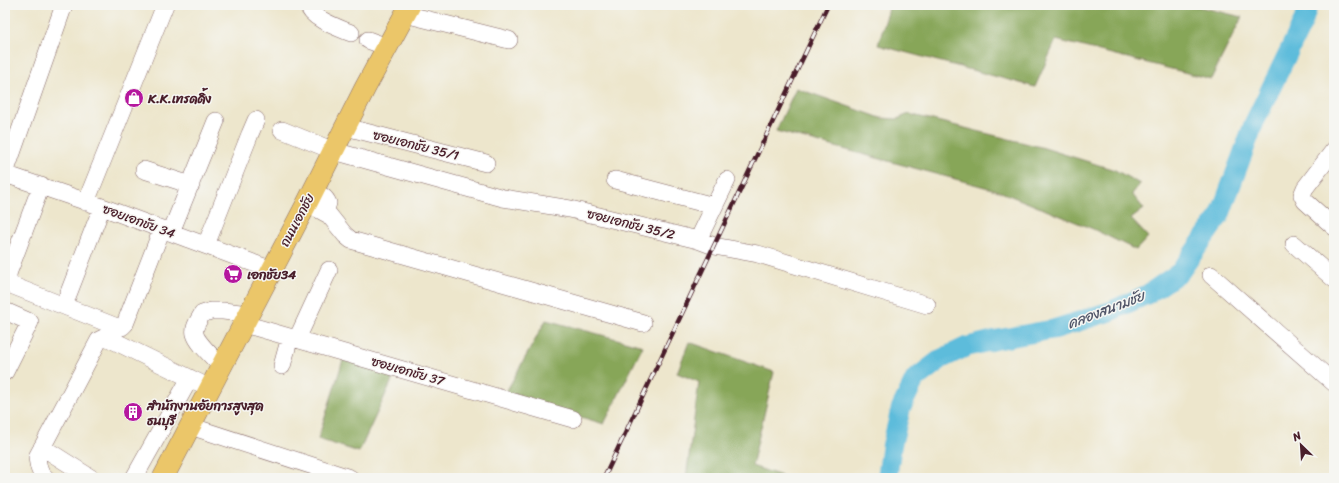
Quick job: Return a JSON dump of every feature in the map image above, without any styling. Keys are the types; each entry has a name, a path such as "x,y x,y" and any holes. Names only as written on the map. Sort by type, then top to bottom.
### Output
{"main road":[{"name":"ถนนเอกชัย","path":"167,477 190,426 272,270 315,202 334,151 346,127 377,44 407,9"}],"street":[{"path":"5,174 64,5"},
{"path":"86,202 164,5"},
{"path":"308,5 309,10 321,19 351,33"},
{"path":"407,9 509,40"},
{"path":"206,245 256,120"},
{"path":"41,186 10,266 7,281 11,285 64,305 117,328 122,327 125,324 166,231 191,185 216,121"},
{"name":"ซอยเอกชัย 35/1","path":"346,127 486,163"},
{"name":"ซอยเอกชัย 35/2","path":"282,130 334,151 503,198 570,209 698,240 714,246 758,254 927,306"},
{"path":"1334,150 1305,188 1302,195 1305,202 1334,227"},
{"path":"144,170 191,185"},
{"name":"ซอยเอกชัย 34","path":"5,174 102,207 272,270"},
{"path":"615,180 714,206"},
{"path":"698,240 727,180"},
{"path":"315,202 329,215 345,235 351,240 643,323"},
{"path":"64,305 102,207"},
{"path":"1294,244 1334,279"},
{"path":"282,366 293,338 329,270"},
{"path":"1211,275 1334,383"},
{"path":"5,311 30,322 5,372"},
{"name":"ซอยเอกชัย 37","path":"221,366 201,344 195,334 195,327 202,314 211,311 246,319 293,338 573,419"},
{"path":"46,478 42,476 38,466 37,456 99,340 108,338 210,388"},
{"path":"134,478 190,378"},
{"path":"190,426 350,478"},
{"path":"42,447 91,478"}],"green space":[{"path":"882,5 1192,5 1242,17 1211,79 1056,40 1035,87 878,45 889,8"},
{"path":"796,88 881,118 897,119 909,114 1041,147 1115,170 1140,184 1132,194 1144,209 1131,219 1148,237 1136,250 1093,229 996,190 776,131"},
{"path":"546,320 643,346 604,424 505,394"},
{"path":"689,342 774,372 752,466 788,478 686,478 699,382 677,373"},
{"path":"343,360 395,374 359,452 318,439"}],"waterway":[{"name":"คลองสนามชัย","path":"887,478 892,445 901,408 915,379 941,359 966,347 1055,329 1111,311 1148,294 1180,272 1220,215 1254,123 1303,22 1308,5"}],"railway":[{"path":"604,478 828,5"}],"place":[{"name":"K.K.เทรดดิ้ง","path":"134,98"},
{"name":"เอกชัย34","path":"233,274"},
{"name":"สำนักงานอัยการสูงสุด ธนบุรี","path":"133,412"}]}
